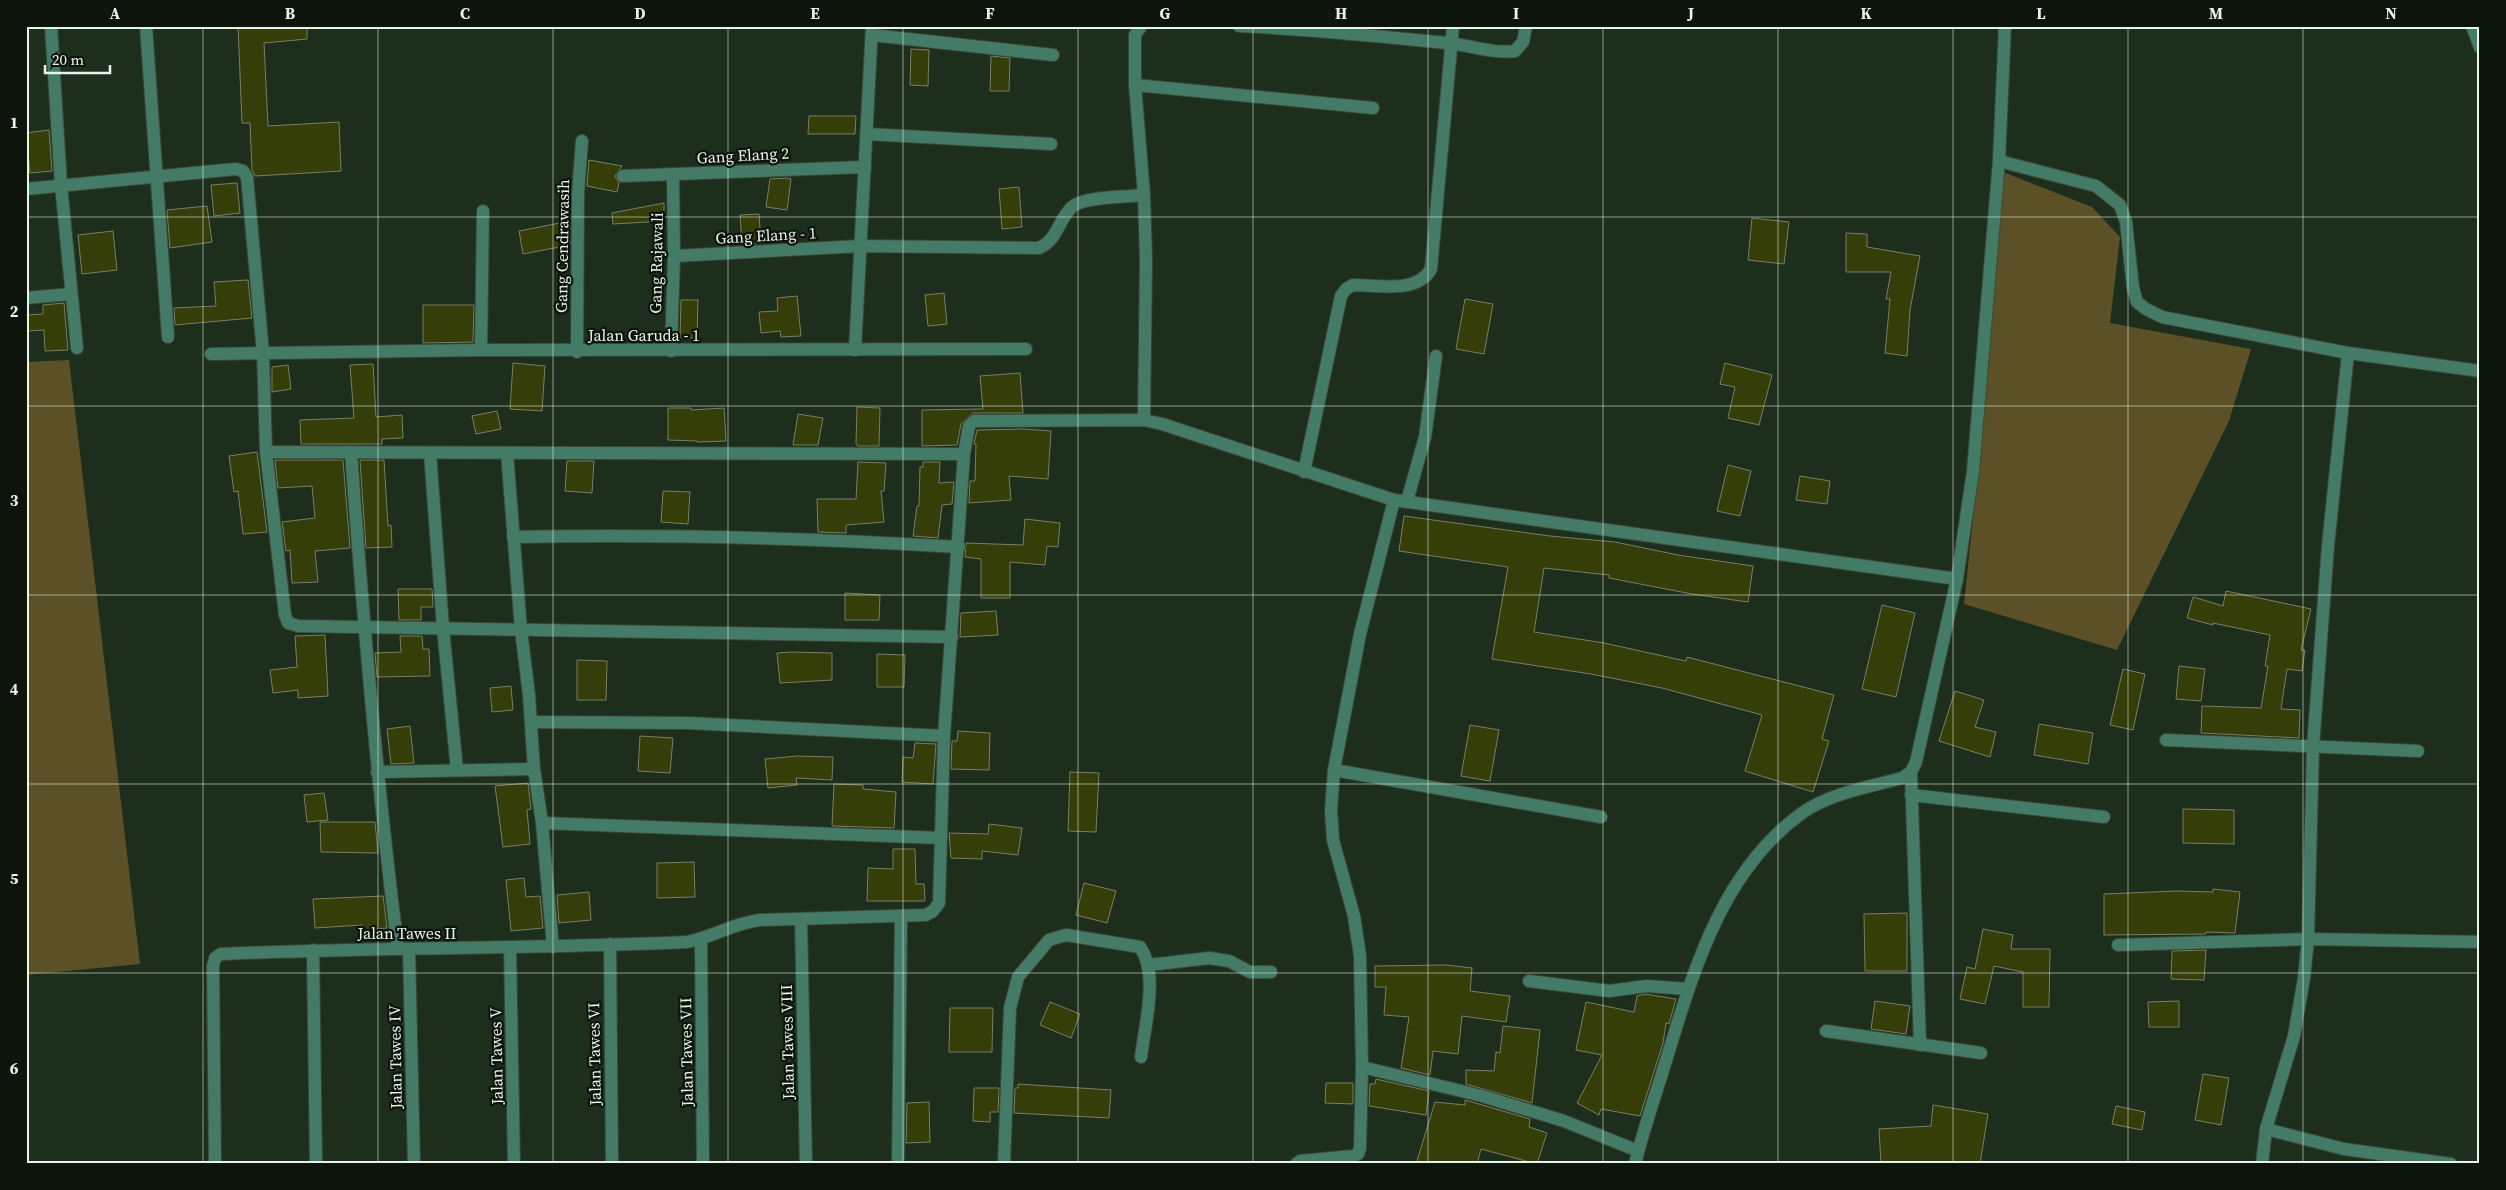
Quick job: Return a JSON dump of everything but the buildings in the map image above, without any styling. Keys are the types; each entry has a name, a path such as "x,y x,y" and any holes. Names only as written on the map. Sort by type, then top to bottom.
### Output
{"street":[{"path":"51,26 61,185 77,348"},
{"path":"146,26 168,337"},
{"path":"1141,26 1135,35 1135,85 1144,195 1146,260 1144,420 1162,424 1304,472 1400,500 1957,579"},
{"path":"1239,26 1278,27 1450,43 1502,53 1515,51 1523,42 1526,26"},
{"path":"1304,472 1341,296 1346,289 1353,285 1413,285 1426,278 1431,270 1453,26"},
{"path":"1920,1045 1911,772 1916,762 1957,579 1973,470 2000,161 2005,26"},
{"path":"2472,26 2480,47"},
{"path":"855,350 872,31 1053,55"},
{"path":"1135,85 1373,108"},
{"path":"866,134 1051,144"},
{"name":"Gang Cendrawasih","path":"577,352 578,193 582,141"},
{"path":"2000,161 2096,186 2120,206 2126,222 2133,288 2137,302 2162,318 2348,354 2480,371"},
{"name":"Gang Elang 2","path":"623,176 865,167"},
{"path":"26,189 156,175 236,169 243,171 247,177 263,354 266,452 285,615 288,623 298,626 952,637"},
{"name":"Gang Rajawali","path":"671,351 674,256 673,175"},
{"name":"Gang Elang - 1","path":"674,256 860,246 1039,248 1048,244 1067,213 1081,201 1144,195"},
{"path":"481,350 484,210"},
{"path":"26,298 71,294"},
{"name":"Jalan Garuda - 1","path":"211,354 481,350 577,352 1026,350"},
{"path":"2262,1164 2266,1129 2294,1036 2301,1001 2308,939 2313,747 2328,546 2348,354"},
{"path":"1296,1164 1300,1161 1358,1154 1362,1067 1358,937 1330,826 1334,770 1360,634 1400,500 1425,437 1436,356"},
{"name":"Jalan Tawes II","path":"215,1164 213,966 215,958 221,954 313,950 510,948 687,942 701,940 750,921 900,917 926,915 933,911 939,903 944,736 959,547 964,454 969,426 974,421 982,419 1144,420"},
{"path":"266,452 964,454"},
{"name":"Jalan Tawes IV","path":"351,452 377,772 404,949 414,1164"},
{"path":"430,453 456,770"},
{"path":"507,453 521,630 534,770 542,823 552,947"},
{"path":"513,537 580,536 850,541 959,547"},
{"path":"531,722 688,723 944,736"},
{"path":"2166,740 2418,751"},
{"path":"377,772 534,770"},
{"path":"1334,770 1601,817"},
{"path":"1635,1164 1688,989 1705,941 1721,908 1762,851 1801,814 1820,802 1902,778 1911,772"},
{"path":"1912,795 2104,817"},
{"path":"542,823 940,838"},
{"path":"898,1164 900,917"},
{"name":"Jalan Tawes VIII","path":"801,919 806,1164"},
{"path":"1004,1164 1010,1008 1013,988 1024,967 1049,940 1066,935 1140,947 1149,965 1151,974 1141,1057"},
{"path":"2118,944 2308,939 2480,942"},
{"name":"Jalan Tawes VII","path":"701,940 703,1164"},
{"name":"Jalan Tawes VI","path":"610,944 612,1164"},
{"name":"Jalan Tawes V","path":"510,948 514,1164"},
{"path":"313,950 316,1164"},
{"path":"1149,965 1209,958 1229,961 1250,972 1271,972"},
{"path":"1529,981 1609,991 1648,986 1688,989"},
{"path":"1826,1032 1981,1053"},
{"path":"1362,1067 1498,1101 1564,1121 1638,1151"},
{"path":"2266,1129 2344,1149 2451,1164"}],"shaded area":[{"path":"2003,172 2092,207 2120,237 2110,323 2251,349 2229,421 2117,650 1964,604 1973,518 1985,321"},
{"path":"69,360 140,964 26,975 26,362"}]}
